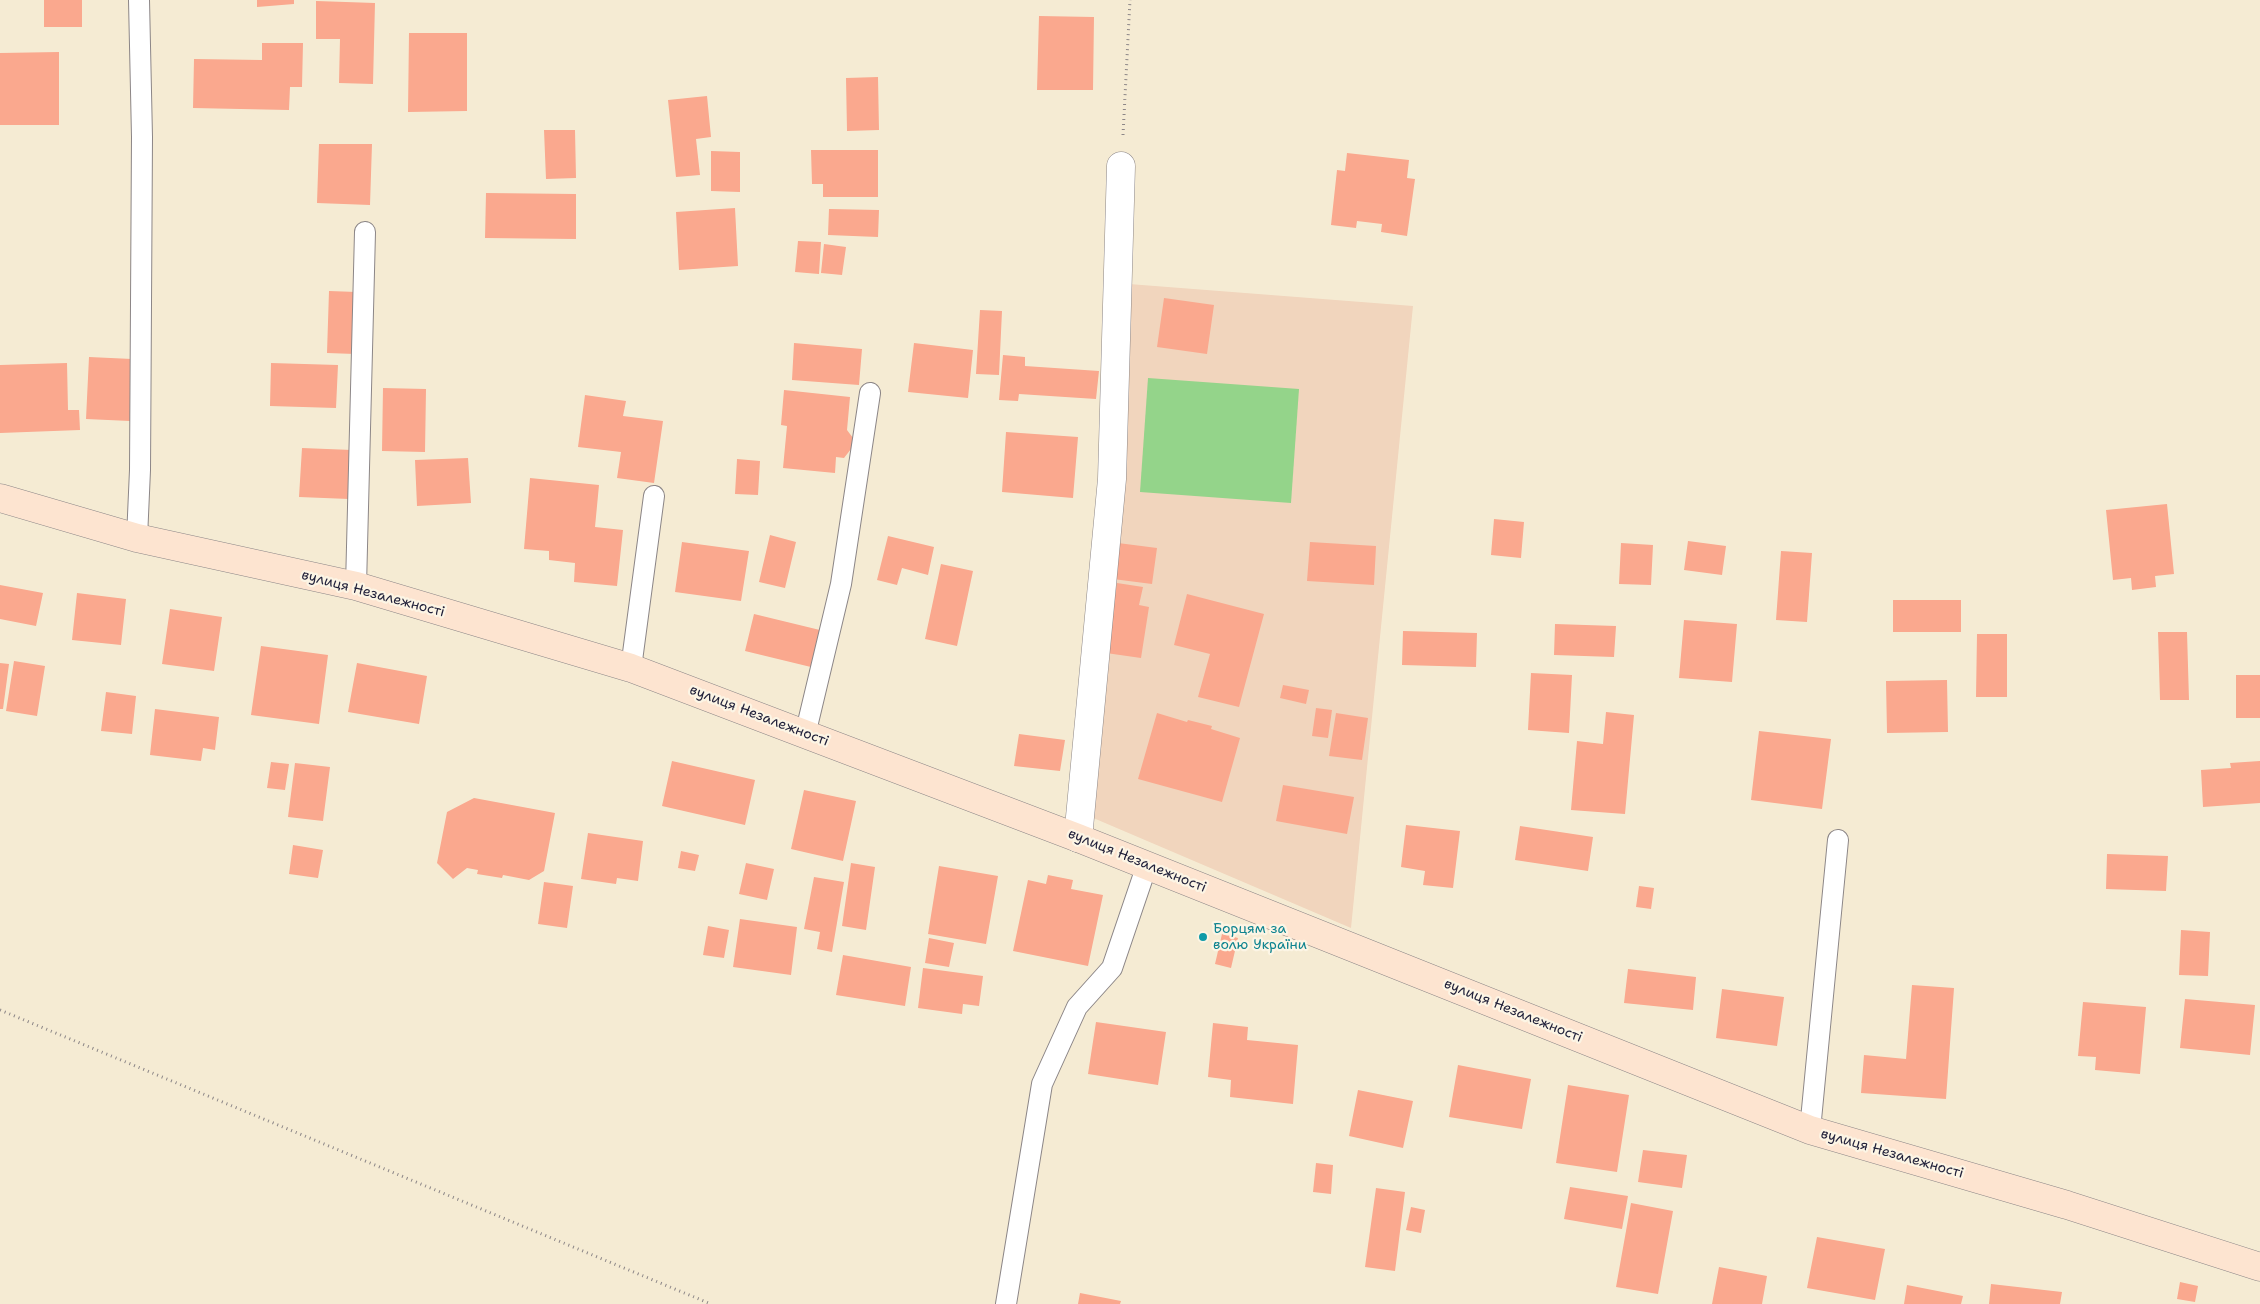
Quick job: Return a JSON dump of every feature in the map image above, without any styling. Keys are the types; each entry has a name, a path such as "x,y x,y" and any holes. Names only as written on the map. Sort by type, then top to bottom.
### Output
{"street":[{"path":"1078,838 1112,479 1121,166"},
{"name":"вулиця Незалежності","path":"0,498 137,538 356,586 631,668 1147,865 1810,1130 2067,1205 2260,1267"}],"lane":[{"path":"137,538 140,460 142,137 139,0"},
{"path":"356,586 365,232"},
{"path":"805,734 841,584 870,393"},
{"path":"631,668 654,496"},
{"path":"1810,1130 1838,840"},
{"path":"1006,1304 1042,1084 1076,1007 1112,968 1147,865"}],"path":[{"path":"1121,166 1130,0"},
{"path":"0,1010 711,1304"}],"shaded area":[{"path":"1129,284 1413,306 1351,928 1091,817"}],"green space":[{"path":"1148,378 1299,389 1291,503 1140,492"}],"building":[{"path":"44,0 82,0 82,27 44,27"},
{"path":"257,0 294,0 294,4 257,7"},
{"path":"316,1 375,3 373,84 339,83 340,39 316,39"},
{"path":"1039,16 1094,17 1093,90 1037,90"},
{"path":"409,33 467,33 467,111 408,112"},
{"path":"262,43 303,43 302,87 290,87 289,110 193,108 194,59 262,60"},
{"path":"59,52 59,125 0,125 0,53"},
{"path":"878,77 879,130 847,131 846,78"},
{"path":"707,96 711,137 696,139 700,175 676,177 668,100"},
{"path":"544,130 575,130 576,178 546,179"},
{"path":"319,144 372,144 370,205 317,203"},
{"path":"811,150 878,150 878,197 823,197 823,184 812,184"},
{"path":"711,151 740,152 740,192 711,191"},
{"path":"1347,153 1409,160 1407,178 1415,179 1407,236 1381,232 1382,224 1357,221 1356,228 1331,225 1337,170 1345,171"},
{"path":"486,193 576,194 576,239 485,238"},
{"path":"735,208 738,266 679,270 676,212"},
{"path":"829,209 879,210 878,237 828,235"},
{"path":"798,241 821,242 819,274 795,272"},
{"path":"824,244 846,247 842,275 821,273"},
{"path":"329,291 357,292 355,354 327,353"},
{"path":"1164,298 1214,305 1207,354 1157,347"},
{"path":"980,310 1002,311 999,375 976,374"},
{"path":"794,343 862,349 859,385 792,380"},
{"path":"914,343 973,350 968,398 908,392"},
{"path":"1003,355 1025,357 1025,366 1099,371 1096,399 1019,394 1018,401 999,400"},
{"path":"89,357 132,359 130,421 86,419"},
{"path":"67,363 68,410 79,410 80,430 0,433 0,365"},
{"path":"271,363 338,365 336,408 270,406"},
{"path":"383,388 426,389 425,452 382,451"},
{"path":"784,390 850,397 847,430 853,438 851,449 844,458 836,457 835,473 783,468 787,426 781,425"},
{"path":"585,395 626,401 623,416 663,421 654,483 617,478 621,452 578,447"},
{"path":"1006,432 1078,437 1073,498 1002,492"},
{"path":"302,448 352,450 349,499 299,497"},
{"path":"468,458 471,503 417,506 415,460"},
{"path":"737,459 760,461 758,495 735,494"},
{"path":"530,478 599,485 595,527 623,530 617,586 574,582 575,563 549,560 549,551 524,549"},
{"path":"2167,504 2174,574 2155,576 2156,587 2132,590 2131,578 2113,580 2106,510"},
{"path":"1494,519 1524,522 1521,558 1491,555"},
{"path":"770,535 796,542 785,588 759,582"},
{"path":"888,536 934,547 928,575 902,568 897,585 877,580"},
{"path":"1688,541 1726,546 1722,575 1684,570"},
{"path":"682,542 749,551 741,601 675,592"},
{"path":"1310,542 1376,546 1374,585 1307,581"},
{"path":"1118,543 1157,548 1152,584 1113,579"},
{"path":"1621,543 1653,545 1651,585 1619,584"},
{"path":"1781,551 1812,553 1807,622 1776,620"},
{"path":"941,564 973,571 957,646 925,639"},
{"path":"1117,583 1143,587 1139,605 1149,607 1141,658 1106,653"},
{"path":"0,585 43,593 36,626 0,619"},
{"path":"77,593 126,599 121,645 72,640"},
{"path":"1187,594 1264,614 1239,707 1198,697 1210,654 1174,645"},
{"path":"1893,600 1961,600 1961,632 1893,632"},
{"path":"170,609 222,617 214,671 162,664"},
{"path":"754,614 824,631 815,668 745,651"},
{"path":"1684,620 1737,624 1732,682 1679,678"},
{"path":"1555,624 1616,626 1614,657 1554,655"},
{"path":"1403,631 1477,633 1476,667 1402,665"},
{"path":"2158,632 2187,632 2189,700 2160,700"},
{"path":"1977,634 2007,634 2007,697 1976,697"},
{"path":"261,646 328,655 319,724 251,715"},
{"path":"14,661 45,666 37,716 6,711"},
{"path":"0,663 9,664 3,709 0,709"},
{"path":"357,663 427,676 419,724 348,712"},
{"path":"1531,673 1572,675 1569,733 1528,730"},
{"path":"2236,675 2260,675 2260,718 2236,718"},
{"path":"1947,680 1948,732 1887,733 1886,681"},
{"path":"1283,685 1309,690 1306,704 1280,698"},
{"path":"106,692 136,696 132,734 101,731"},
{"path":"1316,708 1332,710 1328,738 1312,736"},
{"path":"155,709 219,717 215,750 203,748 201,761 150,755"},
{"path":"1606,712 1634,715 1625,814 1571,810 1577,741 1603,744"},
{"path":"1157,713 1187,722 1188,720 1212,726 1211,729 1240,738 1222,802 1138,779"},
{"path":"1336,713 1368,718 1362,760 1329,756"},
{"path":"1759,731 1831,739 1822,809 1751,800"},
{"path":"1019,734 1065,740 1060,771 1014,766"},
{"path":"672,761 755,780 745,825 662,806"},
{"path":"2260,761 2260,803 2203,807 2201,770 2231,768 2230,763"},
{"path":"271,762 289,764 285,790 267,788"},
{"path":"295,763 330,767 323,821 288,817"},
{"path":"1283,785 1354,797 1347,834 1276,821"},
{"path":"804,790 856,801 843,861 791,849"},
{"path":"474,798 555,813 544,871 529,880 503,875 502,878 477,874 478,870 467,868 453,879 437,863 447,812"},
{"path":"1406,825 1460,831 1453,888 1423,885 1425,871 1401,867"},
{"path":"1520,826 1593,837 1588,871 1515,860"},
{"path":"588,833 643,841 638,881 617,878 616,884 581,879"},
{"path":"293,845 323,850 318,878 289,874"},
{"path":"681,851 699,855 695,871 678,868"},
{"path":"2107,854 2168,856 2166,891 2106,889"},
{"path":"746,863 774,869 767,900 739,894"},
{"path":"851,863 875,867 866,930 842,926"},
{"path":"939,866 998,876 986,944 928,934"},
{"path":"1048,875 1073,880 1071,889 1103,895 1088,966 1013,951 1028,880 1046,884"},
{"path":"814,877 844,882 832,952 817,949 820,932 804,929"},
{"path":"544,882 573,886 567,928 538,924"},
{"path":"1639,886 1654,888 1651,909 1636,907"},
{"path":"740,919 797,927 791,975 733,967"},
{"path":"708,926 729,930 724,958 703,955"},
{"path":"2181,930 2210,932 2208,976 2179,975"},
{"path":"1222,934 1238,938 1231,968 1215,964"},
{"path":"929,938 954,943 949,967 925,963"},
{"path":"843,955 911,967 905,1006 836,995"},
{"path":"923,968 983,976 979,1006 963,1004 962,1014 918,1008"},
{"path":"1628,969 1696,977 1693,1010 1624,1003"},
{"path":"1912,985 1954,988 1946,1099 1861,1093 1864,1055 1906,1059"},
{"path":"1722,989 1784,997 1777,1046 1716,1038"},
{"path":"2185,999 2255,1005 2250,1055 2180,1048"},
{"path":"2083,1002 2146,1007 2140,1074 2095,1070 2096,1057 2078,1056"},
{"path":"1096,1022 1166,1032 1158,1085 1088,1074"},
{"path":"1213,1023 1248,1027 1247,1040 1298,1045 1293,1104 1230,1097 1231,1080 1208,1077"},
{"path":"1458,1065 1531,1079 1522,1129 1449,1117"},
{"path":"1568,1085 1629,1095 1617,1172 1556,1163"},
{"path":"1358,1090 1413,1101 1403,1148 1349,1136"},
{"path":"1643,1150 1687,1155 1682,1188 1638,1182"},
{"path":"1316,1163 1333,1165 1331,1194 1313,1192"},
{"path":"1570,1187 1628,1196 1622,1229 1564,1219"},
{"path":"1376,1188 1405,1192 1395,1271 1365,1267"},
{"path":"1631,1203 1673,1211 1658,1294 1616,1287"},
{"path":"1411,1207 1425,1210 1421,1233 1406,1230"},
{"path":"1817,1237 1885,1249 1875,1300 1807,1288"},
{"path":"1719,1267 1767,1276 1762,1304 1712,1304"},
{"path":"2180,1282 2198,1286 2195,1302 2177,1299"},
{"path":"1991,1284 2062,1292 2060,1304 1989,1304"},
{"path":"1907,1285 1963,1296 1961,1304 1904,1304"},
{"path":"1080,1293 1121,1301 1120,1304 1078,1304"}],"place":[{"name":"Борцям за волю України","path":"1203,937"}]}
